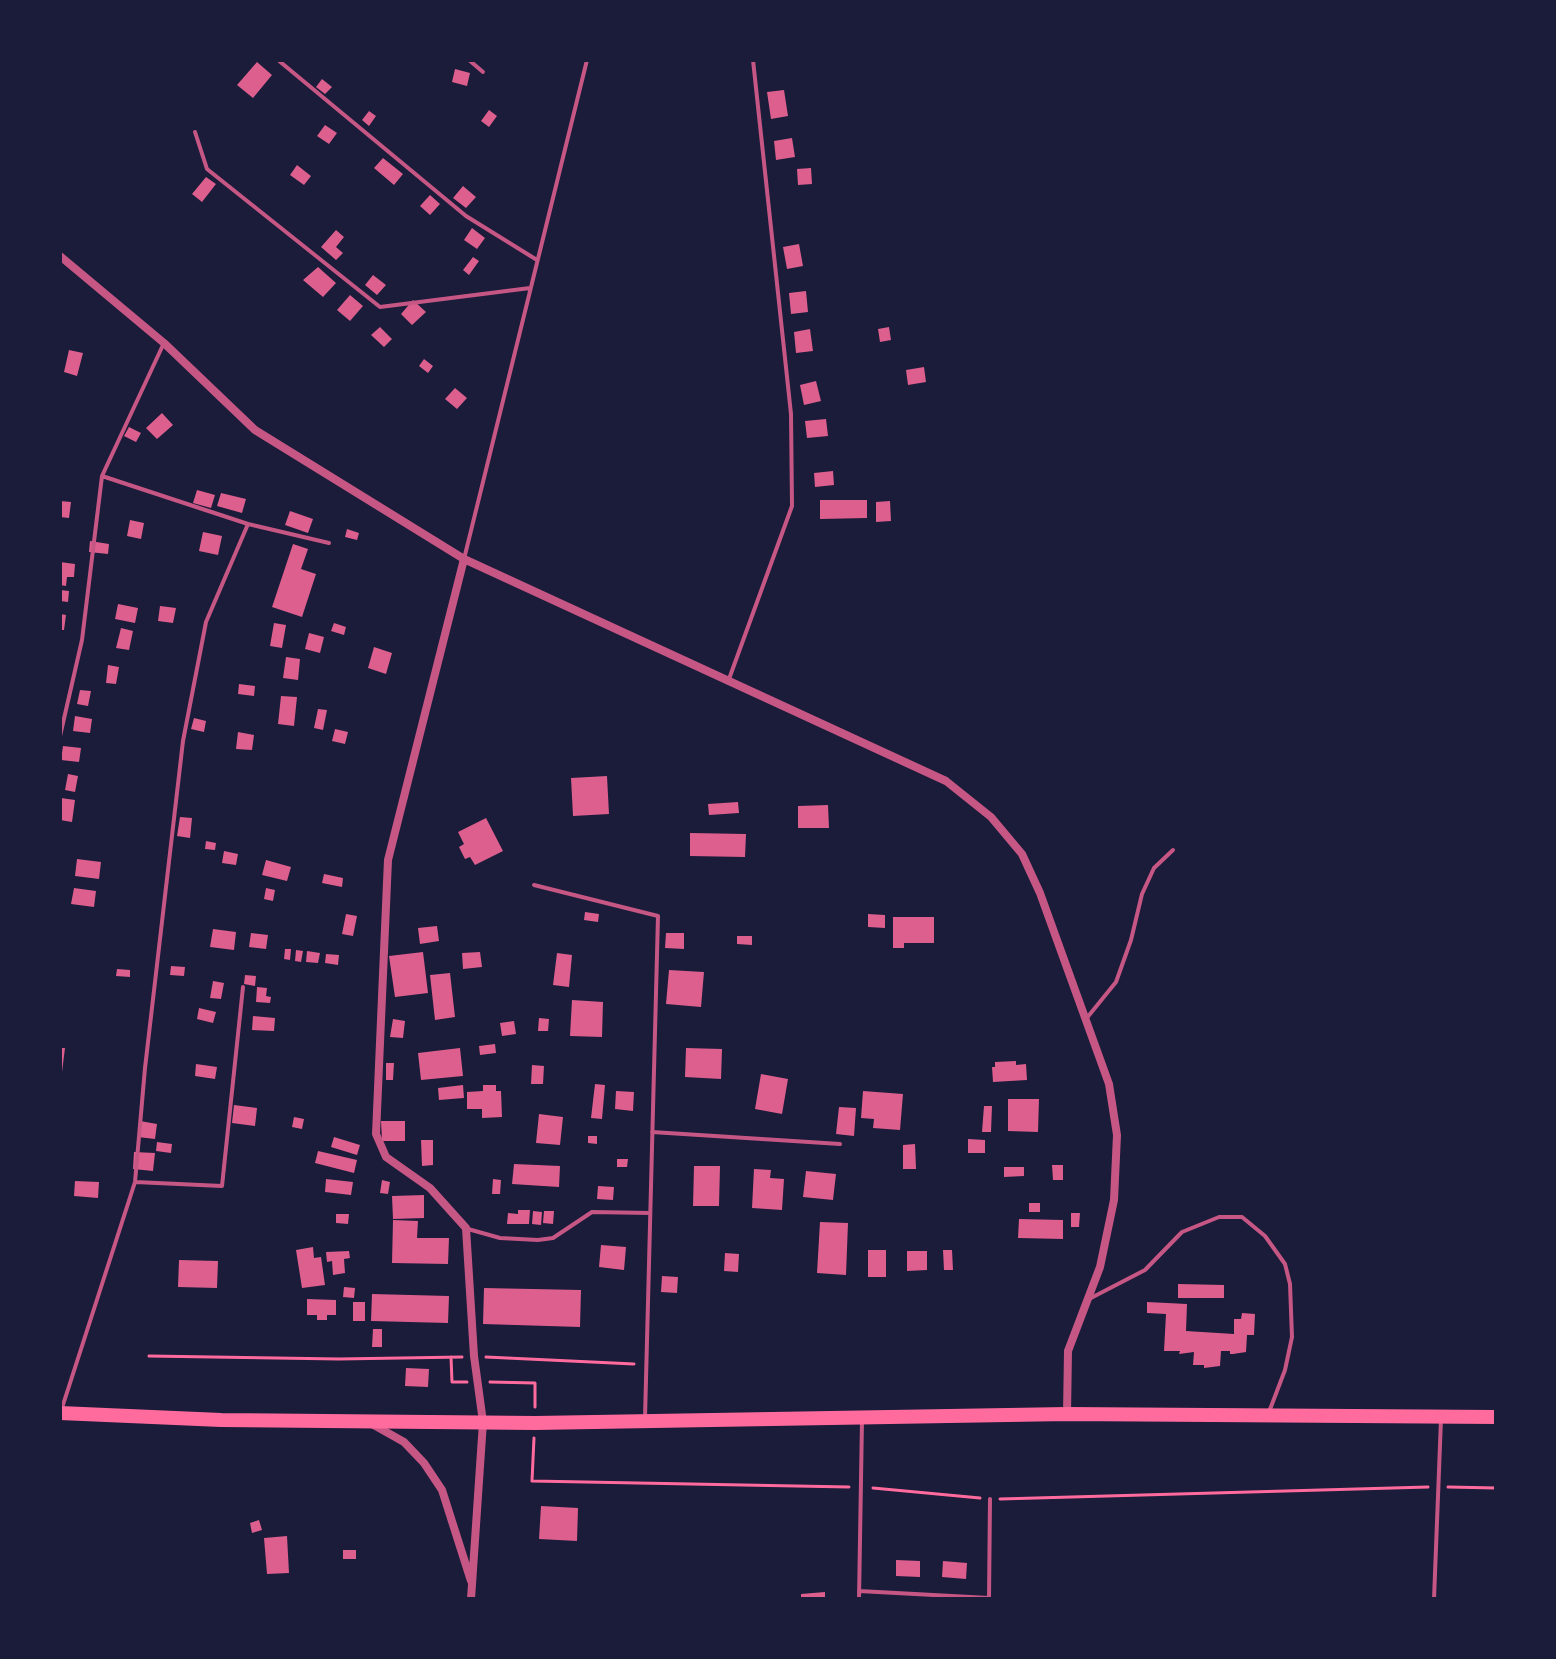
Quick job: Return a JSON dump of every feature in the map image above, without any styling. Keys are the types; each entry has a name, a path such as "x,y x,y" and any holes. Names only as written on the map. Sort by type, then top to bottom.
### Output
{"main road":[{"path":"60,1413 221,1420 535,1423 1067,1414 1496,1417"}],"street":[{"path":"60,256 164,343 255,430 464,559 946,781 991,817 1022,854 1040,893 1109,1084 1117,1135 1114,1200 1100,1267 1068,1351 1067,1414"},
{"path":"464,559 388,860 376,1134 386,1157 430,1188 466,1228 474,1356 483,1422 471,1599"},
{"path":"367,1421 404,1442 424,1463 442,1490 472,1586"}],"lane":[{"path":"278,60 466,216 537,260"},
{"path":"469,60 483,72"},
{"path":"464,559 587,60"},
{"path":"728,681 792,506 791,414 753,60"},
{"path":"195,132 207,169 380,307 530,288"},
{"path":"60,736 82,640 102,476 164,343"},
{"path":"102,476 248,524 329,543"},
{"path":"60,1413 135,1182 183,741 206,622 248,524"},
{"path":"1085,1020 1116,982 1131,940 1142,894 1154,868 1173,850"},
{"path":"534,885 658,916 645,1421"},
{"path":"135,1182 222,1186 243,987"},
{"path":"652,1132 840,1144"},
{"path":"466,1228 500,1238 538,1240 553,1238 592,1212 650,1213"},
{"path":"1087,1300 1145,1270 1182,1232 1219,1217 1242,1217 1265,1236 1285,1264 1290,1284 1292,1337 1285,1370 1267,1416"},
{"path":"859,1599 862,1417"},
{"path":"1434,1599 1441,1417"},
{"path":"859,1591 989,1598 990,1499"}],"path":[{"path":"149,1356 339,1359 474,1356 646,1365"},
{"path":"451,1357 452,1382 535,1383 532,1481 861,1487 990,1499 1438,1486 1496,1488"}],"building":[{"path":"257,62 272,75 253,98 237,85"},
{"path":"455,69 470,73 467,86 452,82"},
{"path":"322,79 332,87 325,94 316,87"},
{"path":"784,90 788,116 771,119 767,92"},
{"path":"489,110 497,116 489,127 481,121"},
{"path":"369,111 376,116 369,126 362,120"},
{"path":"325,125 337,133 329,144 317,136"},
{"path":"792,138 795,157 776,160 774,141"},
{"path":"383,158 403,174 394,185 374,168"},
{"path":"297,165 311,176 304,185 290,175"},
{"path":"811,168 812,184 798,185 797,169"},
{"path":"206,177 216,184 202,202 192,194"},
{"path":"463,186 476,197 466,208 453,198"},
{"path":"430,195 440,204 430,215 420,206"},
{"path":"472,228 485,238 477,249 464,240"},
{"path":"336,230 344,237 336,247 343,253 336,260 321,247"},
{"path":"799,244 803,266 787,269 783,247"},
{"path":"473,257 479,261 469,275 463,270"},
{"path":"318,267 336,283 323,297 303,280"},
{"path":"373,275 386,285 377,295 365,285"},
{"path":"806,291 808,312 791,314 789,293"},
{"path":"350,295 363,306 350,321 337,310"},
{"path":"413,300 426,312 412,325 401,314"},
{"path":"380,327 392,339 384,347 371,335"},
{"path":"889,327 891,340 880,342 878,329"},
{"path":"810,329 813,351 796,353 794,332"},
{"path":"69,350 83,353 77,376 64,372"},
{"path":"424,359 433,366 428,373 419,366"},
{"path":"924,367 926,382 908,385 906,370"},
{"path":"816,381 821,401 804,405 800,385"},
{"path":"455,388 467,398 457,409 445,399"},
{"path":"162,413 173,425 157,439 146,428"},
{"path":"826,419 828,436 807,438 805,421"},
{"path":"129,427 141,433 136,442 124,436"},
{"path":"833,471 834,485 815,487 814,473"},
{"path":"197,490 215,495 211,508 193,503"},
{"path":"221,493 246,499 242,513 217,506"},
{"path":"820,500 867,500 867,518 820,519"},
{"path":"60,501 71,502 69,518 60,517"},
{"path":"890,501 891,521 876,522 876,502"},
{"path":"290,511 313,519 308,533 285,525"},
{"path":"130,520 144,523 141,539 127,536"},
{"path":"347,529 359,533 357,540 345,537"},
{"path":"203,532 222,536 218,555 199,551"},
{"path":"90,541 109,544 108,554 89,552"},
{"path":"293,544 308,549 301,569 316,574 302,617 272,607"},
{"path":"60,562 75,564 74,577 67,577 66,586 60,585"},
{"path":"60,590 69,591 68,602 60,601"},
{"path":"118,604 138,608 135,623 115,619"},
{"path":"160,606 176,608 173,623 158,621"},
{"path":"60,614 66,615 64,630 60,630"},
{"path":"274,623 286,625 282,648 270,646"},
{"path":"334,623 346,627 344,635 331,631"},
{"path":"121,628 133,631 129,650 116,648"},
{"path":"309,633 324,637 320,653 305,649"},
{"path":"374,647 392,653 386,674 368,668"},
{"path":"286,657 300,659 298,680 283,678"},
{"path":"108,665 119,667 116,684 106,683"},
{"path":"239,684 255,686 254,696 238,694"},
{"path":"80,690 91,691 88,706 77,704"},
{"path":"281,696 297,697 294,726 278,724"},
{"path":"318,709 327,710 323,730 314,728"},
{"path":"75,716 92,719 90,733 73,731"},
{"path":"194,718 206,721 204,732 191,729"},
{"path":"335,729 348,732 345,744 332,741"},
{"path":"238,732 254,735 252,750 236,749"},
{"path":"63,746 81,748 79,762 61,760"},
{"path":"68,774 78,776 75,792 65,790"},
{"path":"607,776 609,814 573,816 571,778"},
{"path":"61,798 75,800 72,822 60,820"},
{"path":"738,802 739,813 709,815 708,804"},
{"path":"828,805 829,828 798,828 798,806"},
{"path":"180,817 192,818 190,838 177,836"},
{"path":"486,818 503,851 475,865 470,857 465,859 459,847 464,844 458,832"},
{"path":"690,833 746,834 745,857 690,856"},
{"path":"206,841 216,843 215,850 205,849"},
{"path":"224,851 238,854 236,865 222,863"},
{"path":"77,859 101,862 99,879 75,876"},
{"path":"266,860 291,867 287,881 262,875"},
{"path":"324,874 343,878 342,887 322,883"},
{"path":"74,888 96,891 94,907 71,904"},
{"path":"266,888 275,890 273,901 264,899"},
{"path":"585,912 599,914 598,922 584,920"},
{"path":"346,914 357,916 353,936 342,934"},
{"path":"868,914 885,915 885,928 868,927"},
{"path":"893,917 934,917 934,943 904,943 904,948 893,948"},
{"path":"437,926 439,941 420,944 418,928"},
{"path":"213,929 236,932 234,950 210,947"},
{"path":"251,933 268,935 266,949 249,947"},
{"path":"666,933 684,933 684,949 665,948"},
{"path":"737,936 752,936 752,945 737,944"},
{"path":"285,949 291,949 290,960 284,959"},
{"path":"296,950 303,951 301,962 295,961"},
{"path":"307,951 320,953 318,963 306,962"},
{"path":"423,952 428,993 395,997 389,956"},
{"path":"480,952 482,967 463,969 462,953"},
{"path":"557,953 572,955 569,987 553,985"},
{"path":"326,954 339,955 338,965 325,963"},
{"path":"171,966 185,967 184,976 170,975"},
{"path":"117,969 130,970 130,977 116,976"},
{"path":"669,970 704,972 701,1007 666,1004"},
{"path":"450,973 455,1017 435,1020 430,975"},
{"path":"245,975 256,976 255,986 244,984"},
{"path":"213,981 224,983 221,999 210,998"},
{"path":"257,987 267,988 266,996 271,997 270,1003 256,1002"},
{"path":"572,1000 603,1002 602,1037 570,1036"},
{"path":"199,1008 216,1012 213,1023 197,1019"},
{"path":"253,1016 275,1018 274,1031 252,1030"},
{"path":"539,1018 549,1019 548,1031 538,1031"},
{"path":"393,1019 405,1021 403,1038 390,1037"},
{"path":"514,1021 516,1034 502,1036 500,1023"},
{"path":"495,1044 496,1053 480,1055 479,1046"},
{"path":"60,1048 65,1048 62,1072 60,1071"},
{"path":"460,1048 463,1076 421,1080 418,1053"},
{"path":"686,1048 722,1049 721,1079 685,1077"},
{"path":"1016,1061 1016,1065 1026,1064 1027,1080 993,1082 992,1067 995,1067 995,1062"},
{"path":"386,1063 394,1063 393,1080 386,1080"},
{"path":"196,1064 217,1067 215,1079 195,1076"},
{"path":"532,1065 544,1066 543,1084 531,1084"},
{"path":"761,1074 788,1079 782,1114 755,1109"},
{"path":"595,1084 605,1085 602,1119 591,1118"},
{"path":"463,1085 464,1098 439,1100 438,1088"},
{"path":"483,1085 496,1085 496,1091 501,1091 502,1117 482,1118 482,1109 467,1109 467,1092 483,1091"},
{"path":"616,1091 634,1092 633,1111 615,1109"},
{"path":"863,1091 903,1094 900,1130 873,1128 874,1119 861,1118"},
{"path":"1008,1099 1039,1099 1038,1132 1008,1131"},
{"path":"234,1105 257,1108 255,1126 232,1123"},
{"path":"984,1106 992,1106 991,1132 982,1132"},
{"path":"839,1107 856,1108 854,1136 836,1134"},
{"path":"539,1114 563,1117 560,1145 536,1143"},
{"path":"294,1117 304,1119 302,1129 292,1127"},
{"path":"140,1121 157,1124 155,1139 138,1137"},
{"path":"381,1121 405,1121 405,1141 382,1141"},
{"path":"588,1136 597,1136 597,1144 588,1143"},
{"path":"334,1137 360,1145 357,1155 331,1147"},
{"path":"968,1139 985,1140 985,1153 968,1153"},
{"path":"421,1140 433,1140 433,1165 422,1166"},
{"path":"157,1142 172,1144 171,1153 156,1151"},
{"path":"915,1144 916,1169 903,1169 903,1145"},
{"path":"318,1151 357,1160 354,1173 315,1163"},
{"path":"134,1152 155,1153 153,1171 133,1169"},
{"path":"617,1159 628,1159 627,1167 617,1167"},
{"path":"514,1164 560,1166 559,1187 512,1184"},
{"path":"1052,1165 1063,1165 1063,1180 1053,1180"},
{"path":"694,1166 720,1166 719,1206 693,1206"},
{"path":"1004,1167 1024,1167 1024,1176 1004,1177"},
{"path":"754,1169 771,1170 770,1178 784,1179 782,1210 752,1208"},
{"path":"806,1171 836,1174 833,1200 803,1197"},
{"path":"326,1179 353,1182 351,1195 325,1192"},
{"path":"493,1179 501,1180 500,1194 492,1194"},
{"path":"382,1180 390,1182 388,1194 380,1193"},
{"path":"75,1181 99,1182 98,1198 74,1196"},
{"path":"598,1186 614,1187 613,1200 597,1199"},
{"path":"424,1195 424,1218 393,1219 392,1196"},
{"path":"1029,1203 1040,1203 1040,1212 1029,1212"},
{"path":"518,1210 530,1210 529,1224 507,1224 508,1213 518,1214"},
{"path":"533,1211 542,1212 541,1225 532,1224"},
{"path":"544,1211 554,1211 553,1224 543,1223"},
{"path":"1071,1213 1080,1213 1079,1227 1071,1227"},
{"path":"336,1214 349,1214 348,1224 336,1223"},
{"path":"1019,1219 1063,1220 1063,1239 1018,1238"},
{"path":"393,1220 418,1221 417,1238 449,1238 448,1264 392,1263"},
{"path":"820,1222 848,1223 846,1275 817,1273"},
{"path":"601,1245 626,1247 624,1270 599,1267"},
{"path":"313,1247 314,1258 321,1257 325,1285 302,1288 296,1250"},
{"path":"868,1250 886,1250 886,1277 868,1277"},
{"path":"943,1250 952,1250 953,1270 944,1270"},
{"path":"349,1251 350,1258 344,1259 345,1273 333,1275 332,1261 327,1262 326,1252"},
{"path":"907,1251 927,1251 927,1270 907,1271"},
{"path":"725,1253 739,1254 738,1272 724,1271"},
{"path":"179,1260 218,1261 217,1288 178,1287"},
{"path":"662,1276 678,1277 677,1293 661,1292"},
{"path":"1178,1284 1224,1285 1224,1298 1178,1298"},
{"path":"344,1287 355,1288 354,1298 343,1297"},
{"path":"484,1288 581,1290 580,1327 483,1324"},
{"path":"372,1294 449,1296 448,1323 371,1321"},
{"path":"307,1299 336,1300 336,1315 327,1315 327,1320 317,1320 317,1315 307,1315"},
{"path":"353,1302 365,1302 365,1321 353,1321"},
{"path":"1147,1302 1187,1304 1186,1331 1234,1334 1234,1319 1241,1319 1242,1313 1255,1314 1254,1335 1247,1335 1246,1352 1230,1354 1230,1351 1221,1351 1220,1366 1204,1368 1204,1365 1193,1365 1194,1352 1179,1354 1180,1351 1164,1351 1166,1314 1147,1313"},
{"path":"373,1329 382,1329 382,1347 372,1347"},
{"path":"406,1368 429,1369 428,1387 405,1386"},
{"path":"541,1506 578,1508 577,1541 539,1539"},
{"path":"259,1520 262,1530 252,1533 250,1523"},
{"path":"287,1536 289,1573 267,1574 264,1538"},
{"path":"343,1550 356,1550 356,1559 343,1559"},
{"path":"896,1560 920,1561 920,1577 896,1576"},
{"path":"943,1561 967,1563 966,1579 942,1577"},
{"path":"825,1592 825,1599 801,1599 801,1594"}]}
